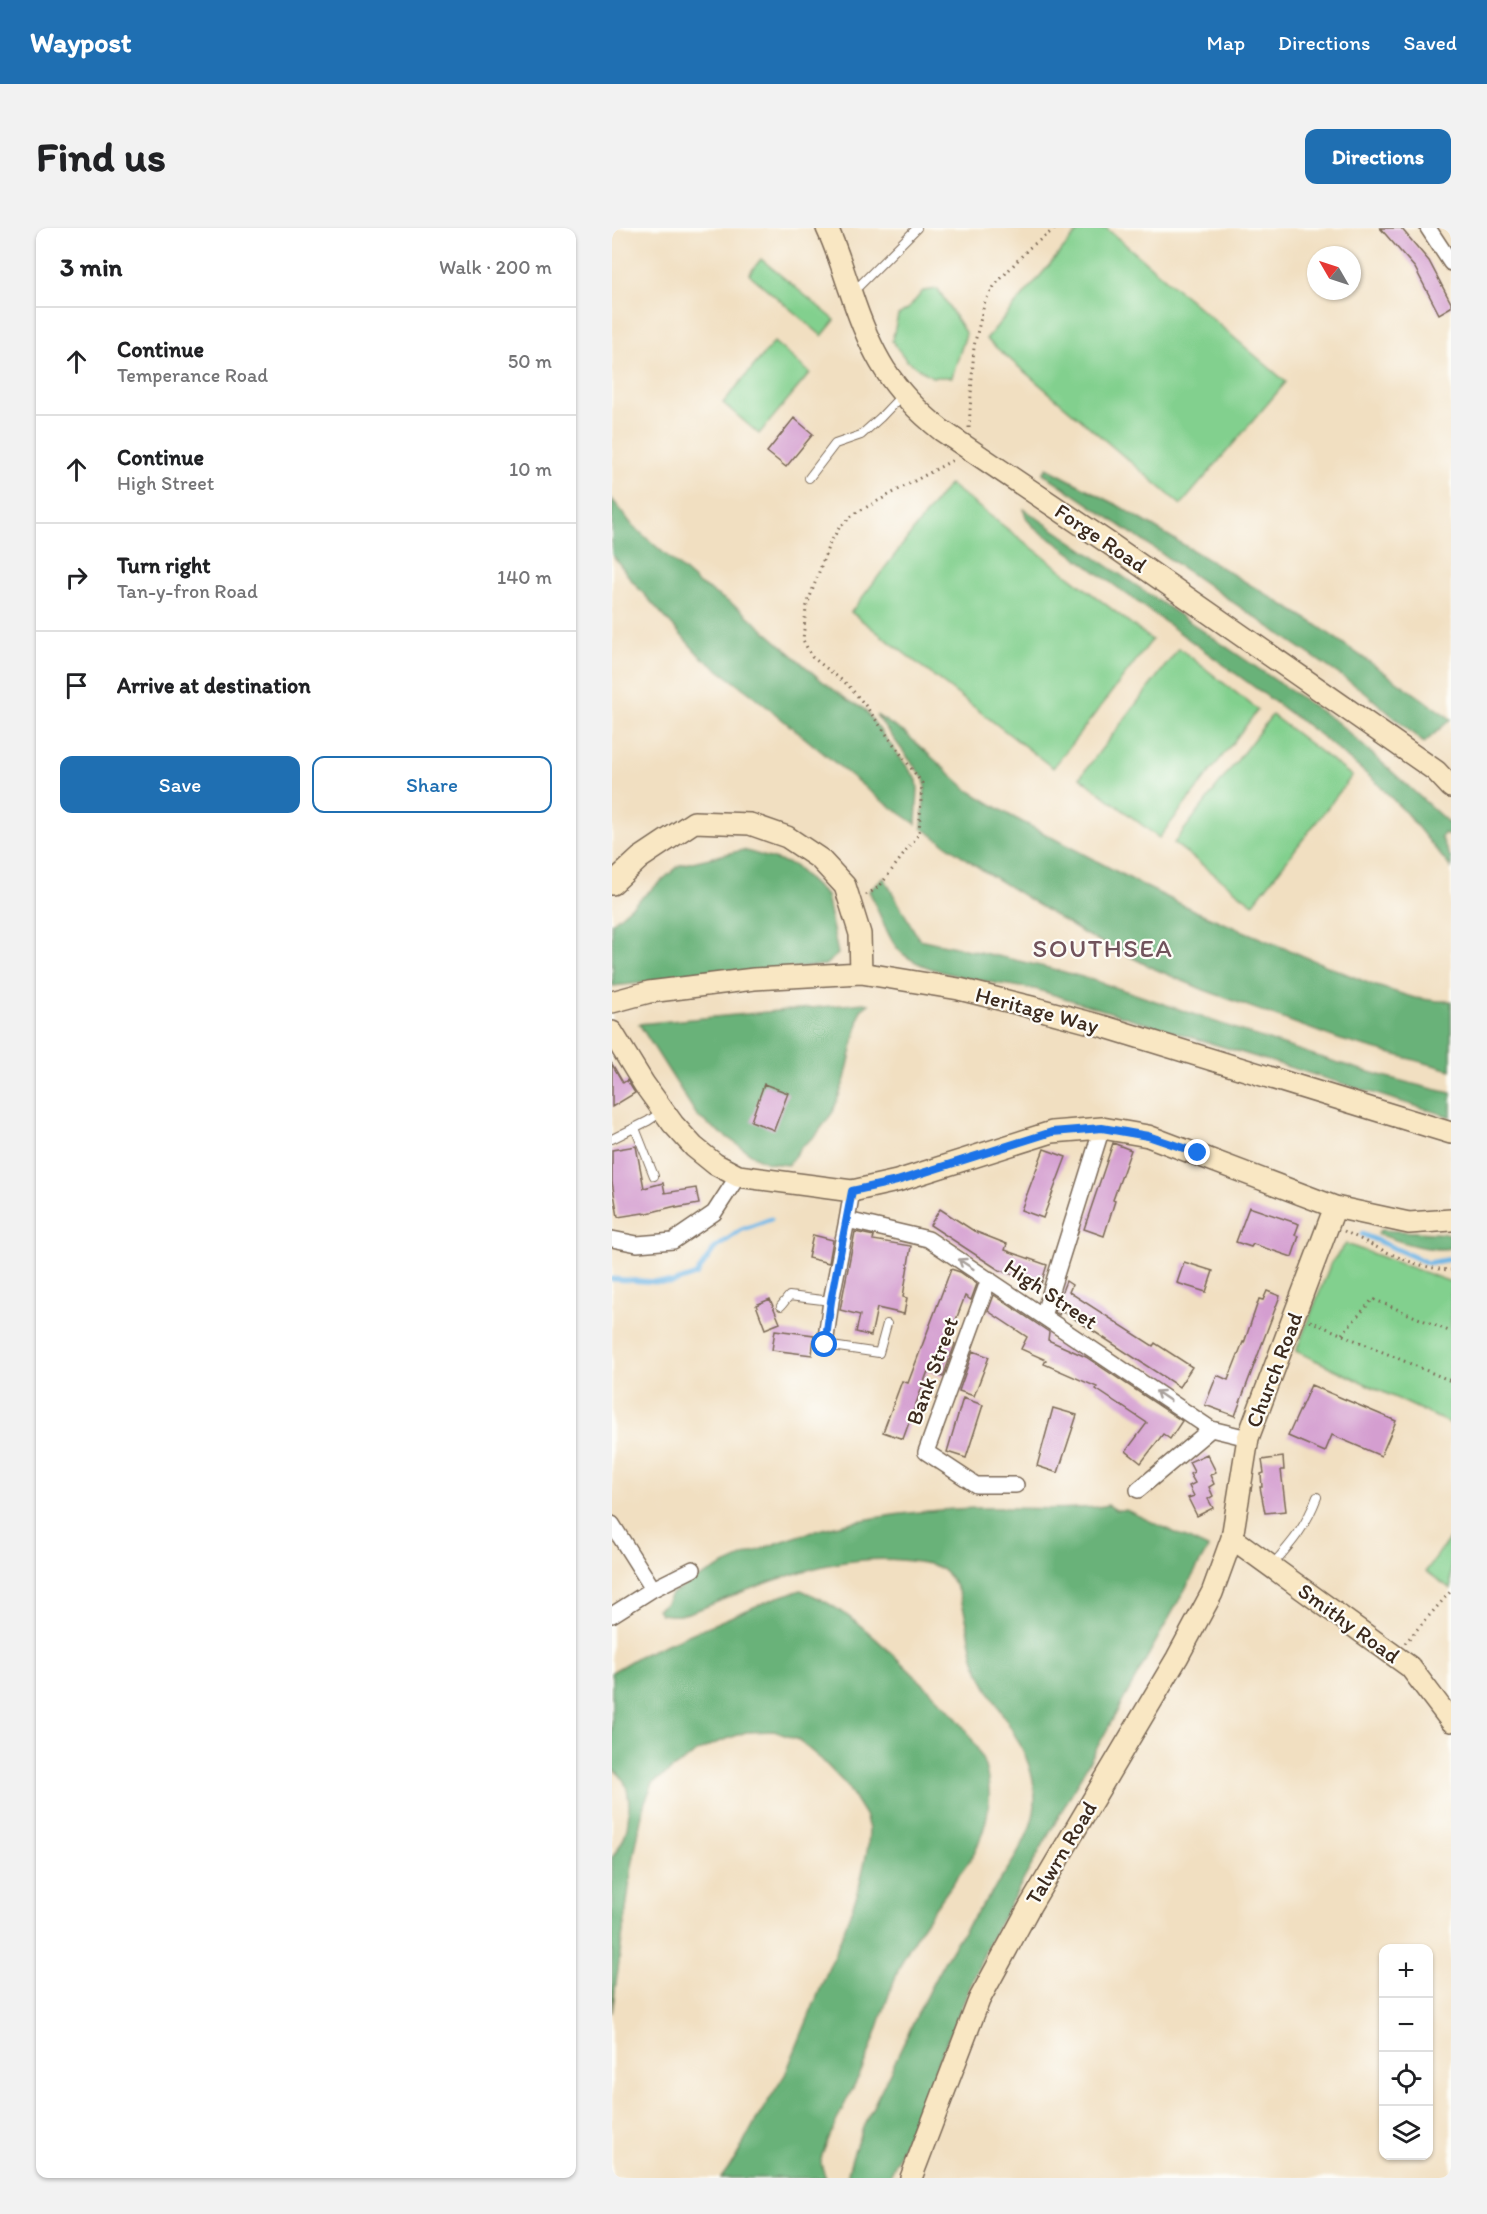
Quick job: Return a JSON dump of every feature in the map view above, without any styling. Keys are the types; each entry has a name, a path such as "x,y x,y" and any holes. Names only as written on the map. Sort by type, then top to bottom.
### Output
{"street":[{"name":"Forge Road","path":"826,228 833,238 851,294 879,361 902,395 928,419 1436,771 1451,787"},
{"path":"1428,228 1451,263"},
{"path":"612,884 640,858 694,822 750,824 787,837 820,859 845,886 860,934 861,973"},
{"name":"Heritage Way","path":"612,1002 649,992 754,980 861,973 959,989 1051,1012 1451,1133"},
{"path":"612,1032 663,1110 694,1147 715,1164 738,1176 852,1191 897,1181 1052,1132 1102,1128 1148,1136 1332,1215 1409,1223 1451,1220"},
{"path":"1043,1316 1102,1128"},
{"path":"612,1239 637,1244 673,1241 714,1213 738,1176"},
{"path":"825,1345 852,1191"},
{"name":"Church Road","path":"1233,1538 1248,1438 1332,1215"},
{"name":"High Street","path":"847,1221 928,1239 1211,1429 1248,1438"},
{"name":"Bank Street","path":"989,1279 926,1452 976,1485 1016,1485"},
{"path":"1138,1490 1211,1429"},
{"path":"612,1524 653,1589"},
{"name":"Smithy Road","path":"1233,1538 1410,1667 1451,1721"},
{"name":"Talwrn Road","path":"911,2178 978,2000 1030,1906 1178,1658 1212,1593 1233,1538"},
{"path":"612,1614 653,1589 693,1569"}],"lane":[{"path":"851,294 917,228"},
{"path":"809,478 835,444 861,435 902,395"},
{"path":"612,1139 635,1128 663,1110"},
{"path":"635,1128 654,1176"},
{"path":"781,1306 789,1296 831,1301"},
{"path":"825,1345 879,1353 887,1324"},
{"path":"1271,1566 1299,1535 1310,1516 1317,1497"}],"path":[{"path":"852,904 879,887 919,834 922,783 866,705 848,685 812,657 803,640 806,608 828,546 839,528 854,514 954,460 968,448 974,346 985,301 995,285 1029,248 1056,228"},
{"path":"1332,1215 1390,1253 1435,1269 1451,1270"},
{"path":"1342,1335 1373,1299 1451,1332"},
{"path":"1302,1318 1451,1381"},
{"path":"1394,1655 1451,1592"}],"green space":[{"path":"1081,228 1106,228 1286,382 1181,505 986,339"},
{"path":"761,259 835,320 822,336 749,274"},
{"path":"938,289 966,334 952,377 932,377 907,361 892,341 898,315 908,309 923,291"},
{"path":"774,342 810,373 759,434 723,403"},
{"path":"1047,468 1119,506 1312,622 1451,719 1424,743 1362,690 1043,473"},
{"path":"949,484 1152,640 1053,768 851,612"},
{"path":"612,499 633,526 699,584 740,609 821,680 864,709 917,780 916,824 878,798 755,697 700,656 633,582 612,554"},
{"path":"1024,509 1338,723 1451,825 1451,837 1445,833 1441,837 1451,859 1451,868 1406,813 1376,782 1320,735 1040,532 1027,519"},
{"path":"1179,648 1258,710 1159,838 1080,777"},
{"path":"876,715 905,733 968,790 1011,816 1146,887 1195,911 1373,985 1415,998 1451,1001 1451,1070 1341,1040 1204,990 1155,969 1083,933 984,871 922,828 924,779"},
{"path":"1272,715 1352,776 1253,904 1174,843"},
{"path":"743,850 793,865 826,896 838,954 825,965 613,986 612,923 680,865"},
{"path":"884,878 919,939 1093,980 1324,1059 1451,1093 1451,1117 1035,989 962,977 924,966 898,949 882,921 869,891"},
{"path":"869,1004 861,1010 845,1079 833,1112 816,1135 801,1147 788,1165 768,1163 757,1158 698,1117 639,1024"},
{"path":"1380,1230 1451,1234 1451,1248 1433,1249 1414,1246 1378,1234"},
{"path":"1346,1244 1451,1282 1451,1424 1296,1351 1331,1263"},
{"path":"1108,1505 1116,1510 1126,1510 1208,1548 990,1940 889,2178 847,2178 866,2120 932,1984 960,1936 1006,1872 1027,1836 1035,1802 1028,1764 1021,1746 982,1678 975,1660 957,1590 951,1578 941,1569 929,1564 904,1560 879,1559 832,1564 786,1576 687,1613 660,1614 657,1609 666,1603 671,1594 707,1573 744,1556 819,1530 858,1521 938,1510 1088,1508"},
{"path":"1451,1536 1451,1589 1426,1571"},
{"path":"801,1590 835,1607 864,1629 939,1699 971,1737 981,1757 988,1778 989,1800 985,1825 972,1856 917,1934 896,1975 866,2062 822,2154 821,2163 826,2178 721,2178 735,2159 785,2075 858,1892 868,1847 869,1829 865,1815 847,1786 822,1760 798,1740 774,1731 746,1732 713,1744 697,1752 653,1783 644,1804 632,1866 612,2013 612,1858 626,1832 629,1804 623,1780 612,1769 612,1672 639,1656 775,1598"}],"building":[{"path":"1380,228 1401,228 1429,261 1451,307 1439,314 1415,268"},
{"path":"794,418 813,434 786,467 767,452"},
{"path":"612,1064 623,1083 627,1080 635,1093 612,1107"},
{"path":"764,1084 788,1093 774,1130 751,1121"},
{"path":"1113,1143 1131,1150 1113,1200 1115,1201 1104,1236 1084,1229"},
{"path":"636,1146 644,1188 663,1183 665,1193 696,1188 699,1204 618,1217 612,1182 612,1150"},
{"path":"1044,1149 1066,1157 1043,1218 1021,1210"},
{"path":"1249,1207 1299,1224 1295,1235 1299,1236 1292,1257 1253,1244 1251,1247 1236,1242"},
{"path":"940,1209 974,1231 1007,1244 1005,1250 1047,1265 1041,1284 999,1270 930,1225"},
{"path":"855,1232 874,1236 873,1240 911,1246 903,1297 907,1298 904,1314 877,1308 871,1336 856,1332 860,1315 840,1310"},
{"path":"813,1235 833,1240 829,1263 808,1258"},
{"path":"1184,1262 1213,1271 1206,1292 1177,1283"},
{"path":"951,1269 960,1272 977,1284 971,1300 965,1296 948,1341 955,1344 943,1377 928,1371 903,1439 883,1432 902,1381 908,1383"},
{"path":"1066,1281 1072,1285 1069,1292 1153,1346 1155,1343 1192,1367 1179,1387 1061,1310 1059,1315 1054,1312"},
{"path":"1267,1291 1280,1296 1235,1416 1205,1405 1217,1375 1228,1380 1259,1299 1263,1300"},
{"path":"994,1295 1049,1332 1048,1340 1086,1357 1182,1421 1170,1439 1163,1434 1141,1463 1126,1451 1147,1423 1096,1389 1097,1387 1044,1364 1046,1360 1021,1349 1027,1337 988,1311"},
{"path":"770,1299 780,1323 765,1329 756,1305"},
{"path":"775,1330 814,1335 812,1355 772,1350"},
{"path":"973,1351 989,1357 974,1396 959,1391"},
{"path":"1311,1385 1396,1421 1381,1456 1332,1435 1325,1452 1288,1436"},
{"path":"963,1398 983,1405 966,1458 947,1452"},
{"path":"1053,1408 1077,1415 1058,1473 1037,1466"},
{"path":"1207,1454 1216,1472 1210,1475 1214,1484 1209,1487 1213,1496 1208,1499 1213,1508 1197,1516 1188,1498 1194,1496 1189,1486 1195,1483 1190,1474 1194,1472 1189,1462"},
{"path":"1283,1457 1284,1470 1281,1470 1286,1511 1265,1513 1260,1487 1262,1487 1261,1474 1264,1473 1262,1460"}],"waterway":[{"path":"612,1279 672,1283 696,1275 714,1249 741,1230 771,1219"},
{"path":"1362,1234 1428,1263 1451,1259"}],"district":[{"name":"SOUTHSEA","path":"1103,948"}],"route":[{"path":"825,1345 852,1191 897,1181 1052,1132 1102,1128 1148,1136 1198,1153"}]}
